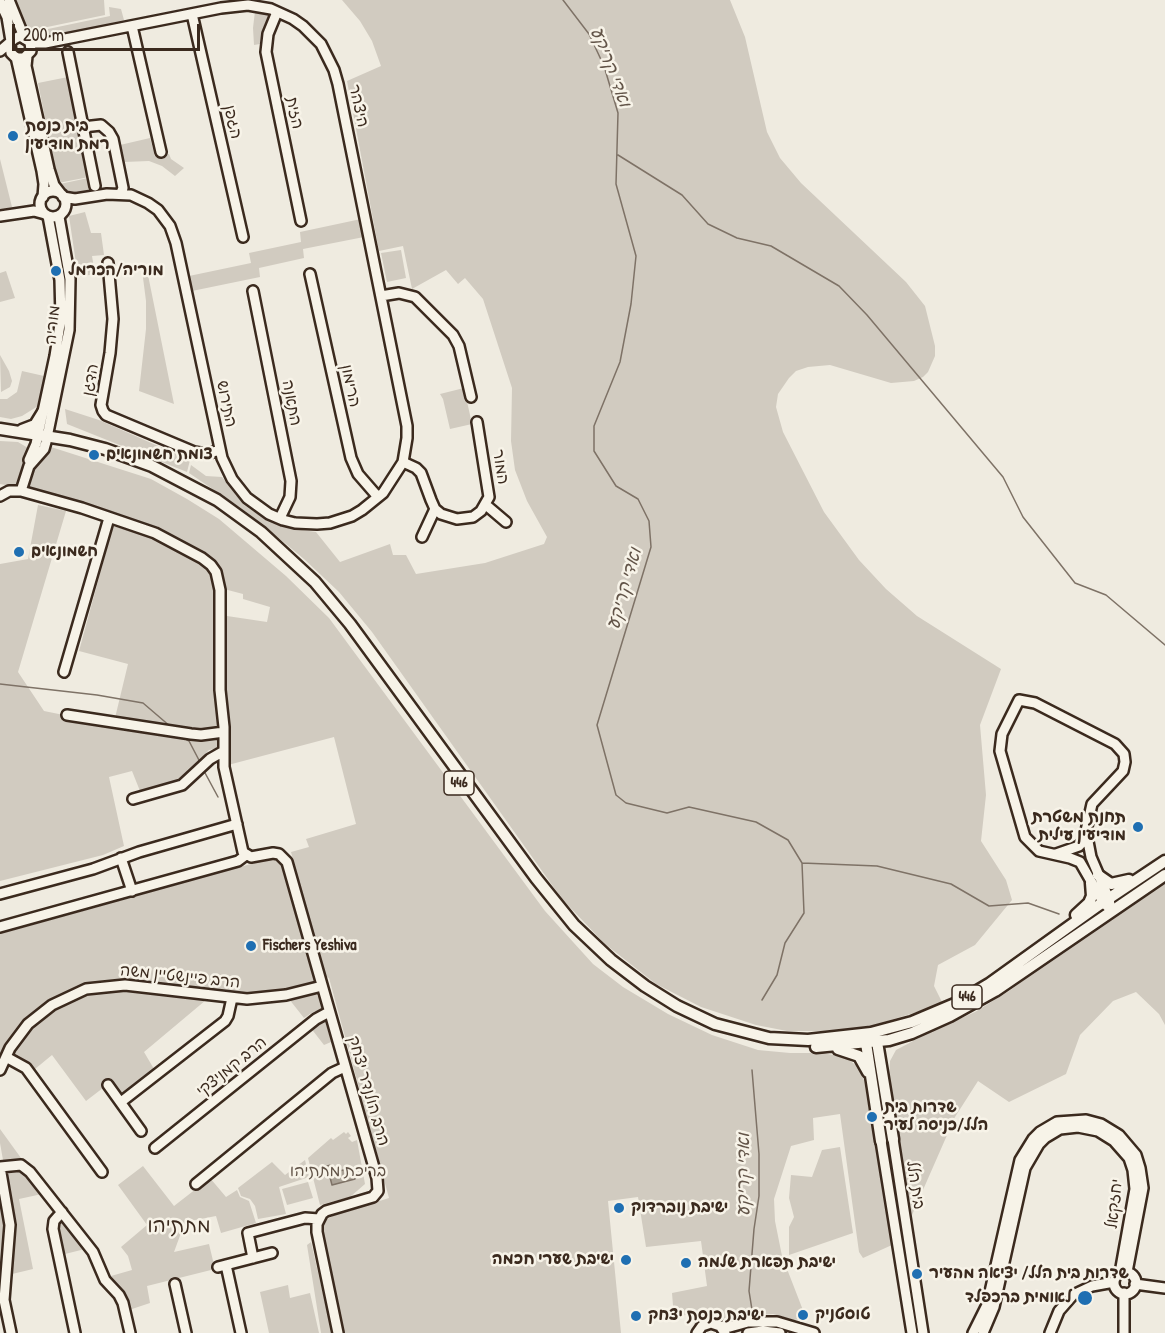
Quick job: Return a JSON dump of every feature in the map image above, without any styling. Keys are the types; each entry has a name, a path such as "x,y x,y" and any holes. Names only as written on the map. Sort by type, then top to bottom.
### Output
{"main road":[{"path":"15,431 35,425 43,412"},
{"name":"446","path":"0,429 110,457 175,483 235,518 295,570 326,603 531,882 570,929 622,977 674,1011 713,1030 768,1044 805,1047 903,1036 950,1017 980,1000 1165,861"},
{"name":"446","path":"0,436 42,438 105,449 178,478 238,514 293,560 315,582 369,648 536,878 574,925 625,972 659,996 715,1024 783,1040 871,1039 957,1003 1108,904 1165,875"},
{"path":"1039,949 1089,903 1095,879 1119,884 1146,874"},
{"path":"883,1074 886,1048 903,1036"},
{"name":"בית הלל","path":"871,1039 883,1074 887,1140"},
{"name":"בית הלל","path":"871,1039 874,1096 887,1140"},
{"path":"827,1046 859,1056 867,1070 874,1096"}],"street":[{"path":"9,0 31,45 26,66 49,169 54,185 62,196 64,210 56,216 34,210 16,212"},
{"path":"0,2 7,17 11,42 9,50 14,57 42,171 44,184 40,207 46,215"},
{"name":"היצהר","path":"26,38 34,43 45,42 248,5 260,6 277,12 303,26 313,35 328,56 334,70 406,419 407,438 403,462"},
{"name":"הזית","path":"277,12 268,34 266,52 300,221"},
{"name":"הגפן","path":"192,14 243,237"},
{"path":"132,26 161,152"},
{"path":"26,38 17,37 0,53 20,59 28,55"},
{"name":"היצהר","path":"28,55 45,42"},
{"path":"68,52 95,186"},
{"path":"83,126 101,125 113,139 123,188 121,194"},
{"path":"0,216 30,207 52,191 62,196"},
{"name":"התירוש","path":"62,196 69,199 81,199 121,194 148,203 158,210 170,226 176,243 220,450 226,468 240,490 258,507 296,523 330,523 352,516 378,497 403,462"},
{"name":"התירוש","path":"64,210 81,199"},
{"name":"מוריה","path":"42,438 66,350 70,318 70,279 59,217 64,210"},
{"name":"מוריה","path":"42,438 43,412 58,342 61,300 58,264 46,215"},
{"name":"הדגן","path":"108,263 113,319 101,405 103,411 106,415 197,453 220,450"},
{"name":"הרימון","path":"310,274 351,458 358,474 378,497"},
{"name":"התאנה","path":"253,291 291,481 290,496 280,518"},
{"path":"381,296 399,293 415,297 453,335 459,346 471,397"},
{"name":"המור","path":"435,509 448,518 465,519 473,517 486,505 489,488 477,422"},
{"path":"21,491 28,461 42,438"},
{"path":"403,462 421,473 435,509 422,537"},
{"path":"0,496 9,490 21,491 109,518 177,543 211,565 216,573 220,590 220,690 226,778 243,852 246,855"},
{"path":"486,505 506,522"},
{"path":"64,672 109,518"},
{"path":"1095,879 1087,837 1087,822 1092,804 1123,771 1124,754 1119,747 1105,739 1035,703 1018,699 1002,734 1000,751 1025,837 1039,851 1080,862 1095,879 1108,904"},
{"path":"67,715 201,735 224,732"},
{"path":"133,799 182,785 210,759 224,751"},
{"path":"0,894 93,869 121,858 237,825"},
{"path":"1050,855 1072,849 1083,843 1087,837"},
{"name":"הרב הולנדר יצחק","path":"0,927 238,861 246,855 251,857 279,854 287,862 377,1178 378,1191 373,1197 331,1209 319,1218"},
{"path":"121,858 132,891"},
{"name":"הרב פיינשטיין משה","path":"0,1070 18,1035 39,1014 60,1000 86,989 125,985 232,998 274,997 322,986"},
{"path":"121,1102 225,1021 232,998"},
{"name":"הרב קמניצקי","path":"155,1148 316,1018 329,1012"},
{"path":"6,1057 26,1068 102,1172"},
{"path":"196,1184 332,1073 345,1067"},
{"path":"108,1085 141,1131"},
{"name":"יחזקאל","path":"1004,1246 1024,1172 1032,1152 1045,1138 1060,1129 1085,1124 1114,1141 1129,1158 1133,1170 1135,1188 1121,1276"},
{"name":"בית הלל","path":"887,1140 912,1333"},
{"name":"בית הלל","path":"887,1140 923,1333"},
{"path":"11,1333 4,1300 4,1272 10,1225 0,1167 15,1165 24,1167 93,1252 102,1273 120,1295 130,1333"},
{"path":"62,1212 54,1221 53,1229 75,1333"},
{"path":"253,1258 248,1233 305,1218 319,1218 317,1232 338,1333"},
{"path":"973,1333 987,1305 1004,1246"},
{"path":"983,1333 994,1307 1004,1246"},
{"path":"241,1333 222,1266 272,1253"},
{"path":"1050,1333 1059,1311 1073,1295 1121,1276 1133,1276 1136,1284"},
{"path":"1121,1276 1117,1289 1124,1293 1131,1291 1136,1284"},
{"path":"175,1284 186,1333"},
{"path":"1136,1284 1165,1288"},
{"path":"1124,1293 1124,1333"},
{"path":"906,1333 909,1312"},
{"path":"697,1333 706,1324 711,1323 722,1329 748,1322 777,1322 814,1333"},
{"path":"748,1333 780,1333"}],"green space":[{"path":"16,0 104,0 105,15 28,31"},
{"path":"342,0 730,0 745,37 767,132 780,158 801,183 906,282 925,306 935,346 935,356 928,372 923,377 914,381 891,383 830,365 808,367 796,371 789,378 778,394 776,407 783,432 824,512 859,560 886,589 917,616 1001,669 980,725 986,795 981,841 1006,880 1012,900 975,945 938,965 934,986 943,1004 871,1026 831,1031 787,1031 756,1025 701,1007 656,984 605,944 562,899 372,632 339,592 269,530 189,473 191,465 206,476 222,477 244,505 262,517 288,528 316,532 340,562 390,544 393,555 406,555 416,574 485,563 544,544 547,537 527,501 515,470 511,441 512,388 483,299 465,278 458,284 446,270 412,289 403,246 379,251 347,81 381,66 372,41 360,21"},
{"path":"109,7 121,9 124,20 42,39 29,33 110,16"},
{"path":"255,11 269,14 262,31 260,44 254,45 253,28"},
{"path":"68,77 89,177 58,183 38,83"},
{"path":"150,138 155,156 169,154 171,159 184,168 175,176 162,166 149,161 124,162 120,145"},
{"path":"0,159 12,207 0,210"},
{"path":"88,178 91,191 70,193 60,184"},
{"path":"85,212 91,233 101,233 104,255 92,256 95,274 78,277 69,216"},
{"path":"361,219 364,237 303,249 304,258 259,268 260,277 192,291 189,276 251,263 249,253 301,242 300,232"},
{"path":"401,250 406,278 387,282 381,253"},
{"path":"142,270 147,270 174,404 139,391 146,329 146,301"},
{"path":"6,271 15,298 0,302 0,273"},
{"path":"0,355 12,381 10,387 1,392"},
{"path":"22,371 44,376 38,406 22,416 11,419 0,417 0,399 7,399 17,392"},
{"path":"464,388 472,424 450,429 440,394"},
{"path":"65,409 99,420 190,460 187,472 67,424"},
{"path":"0,441 18,442 28,448 17,487 0,484"},
{"path":"51,447 151,479 219,519 286,576 329,618 545,911 593,964 623,987 668,1014 712,1035 758,1050 822,1053 845,1057 857,1066 864,1080 892,1245 863,1258 859,1252 840,1114 813,1118 814,1140 791,1146 774,1199 775,1221 782,1256 806,1318 794,1320 773,1314 756,1315 731,1322 714,1318 695,1328 693,1313 674,1318 672,1293 707,1286 701,1241 646,1247 638,1197 608,1201 621,1333 342,1333 323,1234 324,1223 335,1215 389,1198 329,978 324,976 291,852 309,847 306,839 356,824 334,737 228,765 227,616 267,622 270,607 243,599 243,594 224,589 216,563 181,539 150,525 26,487 35,462"},
{"path":"38,505 66,511 18,672 44,711 113,725 218,736 219,748 209,750 184,777 168,784 140,791 132,771 109,777 124,846 103,855 0,881 0,564 28,559"},
{"path":"113,526 151,537 186,553 202,564 216,581 219,728 193,730 115,718 128,664 79,651"},
{"path":"276,857 283,865 315,982 285,990 247,995 138,981 110,981 84,985 58,996 36,1011 15,1033 0,1058 0,934"},
{"path":"1165,882 1165,1025 1159,1014 1136,992 1113,1001 1080,1035 1066,1074 1009,1102 978,1081 955,1117 912,1215 889,1078 890,1061 896,1050 975,1012 1009,991 1082,936"},
{"path":"106,989 132,990 206,1000 144,1052 154,1069 122,1094 112,1081 86,1101 52,1055 35,1069 10,1054 31,1026 47,1013 83,995"},
{"path":"314,993 319,997 323,1009 304,1018 289,999"},
{"path":"325,1020 331,1042 324,1045 310,1027"},
{"path":"0,1129 21,1158 19,1160 3,1160"},
{"name":"בריכת מתתיהו","path":"344,1132 346,1134 348,1132 351,1136 348,1138 352,1142 357,1140 365,1184 350,1197 320,1205 308,1158 331,1138 333,1140"},
{"path":"840,1147 853,1233 789,1255 789,1227 794,1217 789,1198 791,1175 812,1177 822,1150"},
{"path":"305,1160 309,1177 279,1187 286,1214 258,1219 255,1206 250,1199 241,1196 238,1188 272,1162 285,1175"},
{"path":"143,1166 174,1206 210,1178 226,1197 237,1190 240,1197 249,1201 256,1223 221,1233 216,1216 185,1222 174,1252 209,1244 215,1269 147,1286 150,1303 129,1310 124,1294 111,1276 132,1270 128,1256 121,1247 147,1225 118,1185"},
{"path":"19,1169 25,1172 42,1194 19,1199 33,1269 8,1275 17,1225 7,1178 10,1170"},
{"path":"308,1182 313,1198 287,1205 282,1189"},
{"path":"0,1190 5,1225 0,1271"},
{"path":"62,1221 85,1249 61,1255 57,1228 59,1222"},
{"path":"311,1242 332,1333 321,1333 307,1245"},
{"path":"288,1285 290,1298 310,1293 319,1333 269,1333 260,1292"}],"shaded area":[{"path":"331,1165 339,1171 352,1168 355,1179 332,1185 327,1166"}],"waterway":[{"name":"ואדי קריקע","path":"563,0 589,34 604,66 618,113 616,184 636,256 631,304 620,362 594,426 594,451 616,486 638,499 649,521 651,547 597,725 616,795 626,803 667,813 689,807 756,822 788,840 802,863 804,913 785,943 777,975 762,1000"},
{"path":"618,155 682,195 708,224 737,238 771,246 839,286 867,315 1003,477 1023,517 1075,583 1106,595 1165,645"},
{"path":"0,684 97,695 143,703 171,727"},
{"path":"184,738 189,741 201,764"},
{"path":"204,771 218,797"},
{"path":"802,863 877,866 951,884 989,906 1028,903 1059,914"},
{"name":"ואדי קריקע","path":"752,1070 759,1154 759,1196 749,1291 753,1316"}],"place":[{"name":"בית כנסת רמת מודיעין","path":"13,136"},
{"name":"מוריה/הכרמל","path":"56,271"},
{"name":"צומת חשמונאים","path":"94,455"},
{"name":"חשמונאים","path":"19,552"},
{"name":"תחנת משטרת מודיעין עילית","path":"1138,827"},
{"name":"Fischers Yeshiva","path":"251,946"},
{"name":"שדרות בית הלל/כניסה לעיר","path":"872,1117"},
{"name":"ישיבת נוברדוק","path":"619,1208"},
{"name":"ישיבת שערי חכמה","path":"626,1260"},
{"name":"ישיבת תפארת שלמה","path":"686,1263"},
{"name":"שדרות בית הלל/ יציאה מהעיר","path":"917,1274"},
{"name":"לאומית ברכפלד","path":"1085,1298"},
{"name":"טוסטניק","path":"803,1315"},
{"name":"ישיבת כנסת יצחק","path":"636,1316"}],"district":[{"name":"מתתיהו","path":"179,1227"}]}
